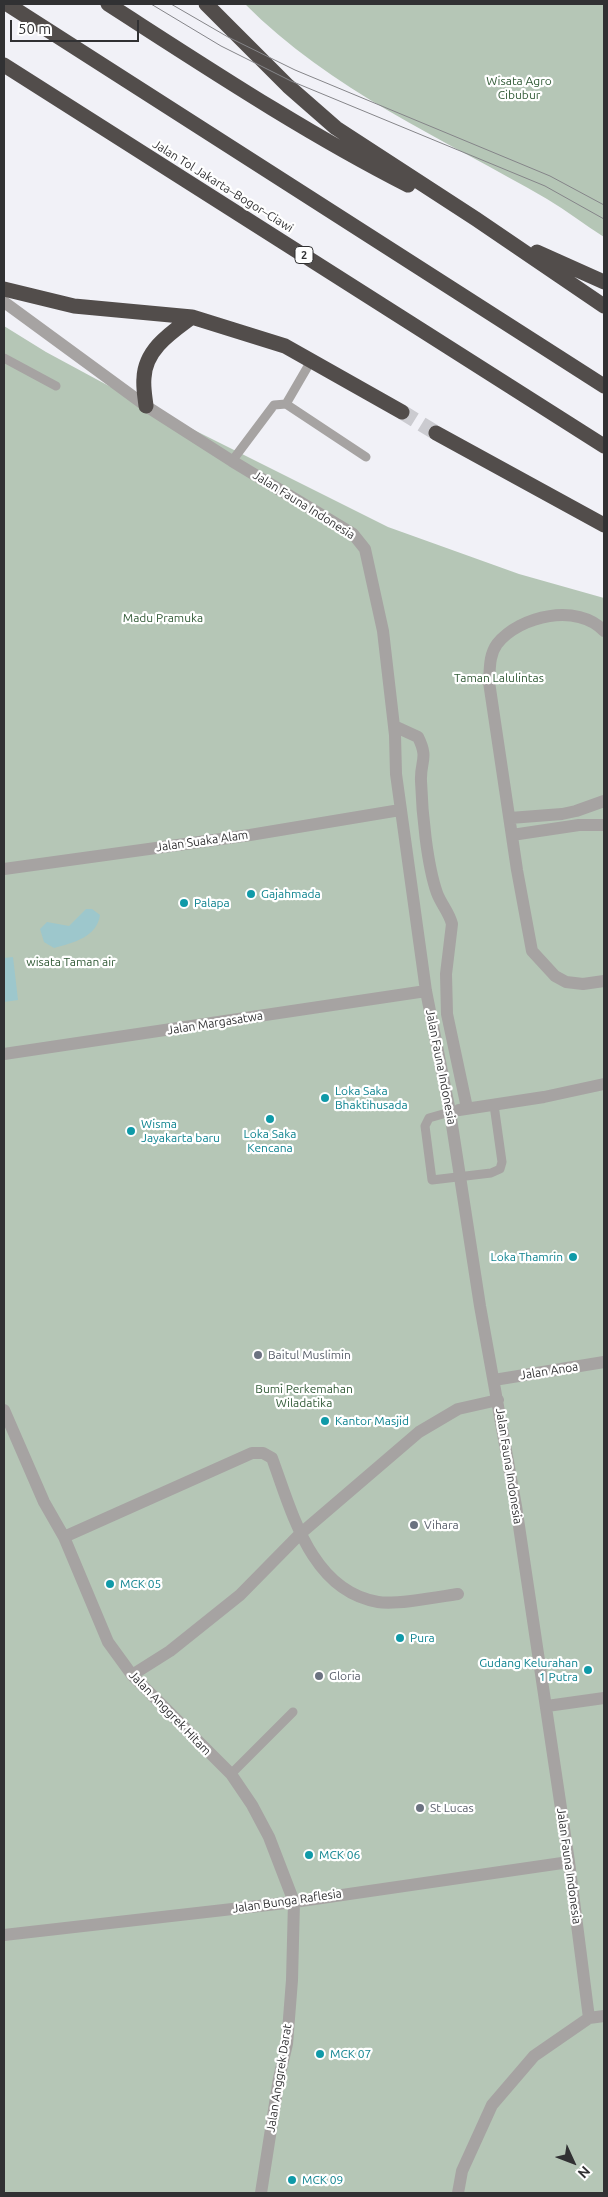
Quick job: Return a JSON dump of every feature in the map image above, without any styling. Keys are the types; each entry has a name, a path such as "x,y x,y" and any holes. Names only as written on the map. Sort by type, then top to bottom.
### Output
{"highway":[{"path":"7,4 604,386"},
{"path":"108,4 264,104 372,167 476,219"},
{"path":"206,4 288,86 336,128 476,219 604,306"},
{"name":"Jalan Tol Jakarta–Bogor–Ciawi","path":"4,65 604,446"},
{"path":"499,235 604,282"},
{"path":"4,289 74,306 192,317 285,346 402,412"},
{"path":"146,406 144,377 150,356 165,337 192,317"},
{"path":"436,433 604,524"}],"street":[{"name":"Jalan Fauna Indonesia","path":"4,302 146,406 232,461 353,534 365,548 383,631 394,726 400,810 426,991 450,1112 498,1400 570,1862 589,2018"},
{"path":"604,631 596,622 577,616 557,616 528,622 511,631 497,645 490,659 489,682 532,951 554,976 566,982 583,984 604,981"},
{"path":"394,726 418,737 424,751 424,762 420,773 422,810 432,877 437,895 452,924 446,974 447,1014 467,1108"},
{"path":"510,818 562,814 604,801"},
{"name":"Jalan Suaka Alam","path":"4,869 250,835 400,810"},
{"path":"512,835 579,825 604,825"},
{"name":"Jalan Margasatwa","path":"4,1054 426,991"},
{"path":"450,1112 604,1084"},
{"name":"Jalan Anoa","path":"494,1380 604,1362"},
{"path":"132,1675 170,1651 240,1595 300,1534 419,1432 458,1409 498,1400"},
{"name":"Jalan Anggrek Hitam","path":"4,1410 44,1502 64,1536 108,1642 132,1675 231,1774 252,1805 269,1837 294,1902"},
{"path":"64,1536 252,1453 263,1453 272,1458 300,1534 326,1574 344,1589 359,1598 380,1602 458,1594"},
{"path":"546,1706 604,1698"},
{"name":"Jalan Bunga Raflesia","path":"4,1935 294,1902 570,1862"},
{"name":"Jalan Anggrek Darat","path":"261,2193 279,2078 288,2044 294,1902"},
{"path":"458,2193 462,2171 492,2105 534,2056 589,2018 604,2016"}],"lane":[{"path":"4,358 56,386"},
{"path":"286,404 311,361"},
{"path":"232,461 274,405 286,404 366,457"},
{"path":"450,1112 429,1118 425,1126 432,1180 491,1173 500,1169 502,1162 494,1105"},
{"path":"231,1774 293,1712"}],"green space":[{"name":"Wisata Agro Cibubur","path":"245,4 604,4 604,237 547,199 429,134 351,88 278,35"},
{"name":"Bumi Perkemahan Wiladatika","path":"4,326 46,352 146,406 388,527 519,574 604,598 604,2193 4,2193"}],"water":[{"path":"86,909 92,909 100,915 98,923 89,934 69,944 54,948 44,942 40,929 47,922 69,926"},
{"path":"13,957 18,1000 4,1002 4,958"}],"tunnel":[{"path":"402,412 436,433"}],"tram line":[{"path":"151,4 221,46 291,81 545,186 604,219"},
{"path":"171,4 228,37 295,70 550,176 604,205"}],"place":[{"name":"Gajahmada","path":"251,894"},
{"name":"Palapa","path":"184,903"},
{"name":"Loka Saka Bhaktihusada","path":"325,1098"},
{"name":"Loka Saka Kencana","path":"270,1119"},
{"name":"Wisma Jayakarta baru","path":"131,1131"},
{"name":"Loka Thamrin","path":"573,1257"},
{"name":"Baitul Muslimin","path":"258,1355"},
{"name":"Kantor Masjid","path":"325,1421"},
{"name":"Vihara","path":"414,1525"},
{"name":"MCK 05","path":"110,1584"},
{"name":"Pura","path":"400,1638"},
{"name":"Gudang Kelurahan 1 Putra","path":"588,1670"},
{"name":"Gloria","path":"319,1676"},
{"name":"St Lucas","path":"420,1808"},
{"name":"MCK 06","path":"309,1855"},
{"name":"MCK 07","path":"320,2054"},
{"name":"MCK 09","path":"292,2180"}],"park label":[{"name":"Madu Pramuka","path":"163,618"},
{"name":"Taman Lalulintas","path":"499,678"},
{"name":"wisata Taman air","path":"71,962"}]}
